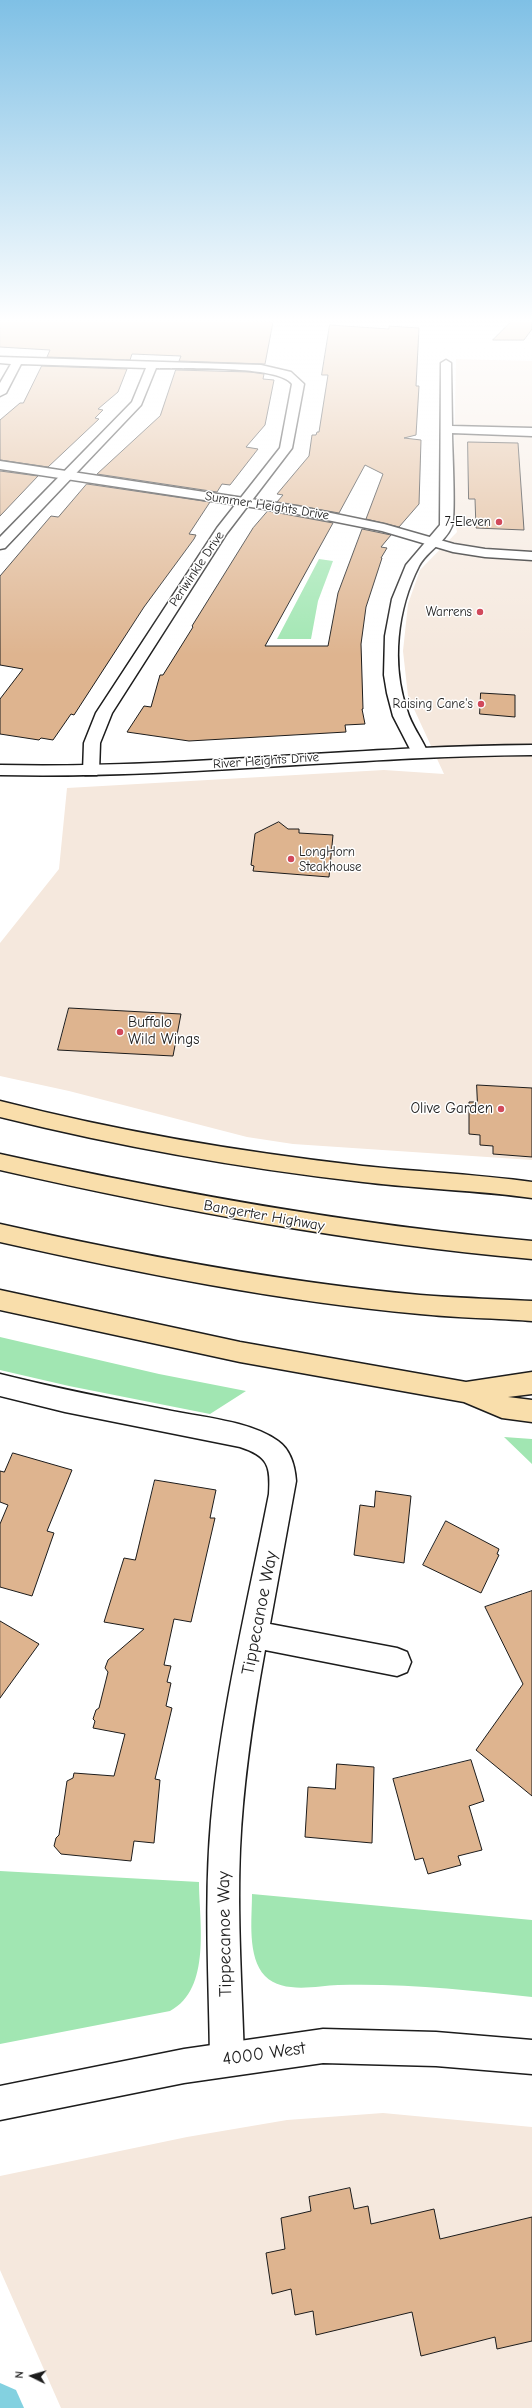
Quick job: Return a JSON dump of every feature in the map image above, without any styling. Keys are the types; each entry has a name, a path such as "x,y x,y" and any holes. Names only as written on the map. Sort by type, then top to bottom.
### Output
{"highway":[{"path":"0,1109 65,1125 206,1154 365,1174 503,1185 532,1190"},
{"name":"Bangerter Highway","path":"0,1162 123,1191 264,1217 444,1243 532,1250"},
{"path":"503,1185 532,1182"},
{"path":"0,1233 80,1252 236,1280 407,1303 532,1310"},
{"path":"0,1300 240,1352 466,1392 502,1406 532,1411"},
{"path":"466,1392 532,1383"}],"street":[{"path":"0,545 110,430"},
{"name":"Periwinkle Drive","path":"91,772 92,743 104,713 206,555 287,445 290,430"},
{"path":"420,752 399,708 393,678 392,641 396,610 406,580 418,557 444,530 446,520 445,430"},
{"path":"485,430 532,432"},
{"name":"Summer Heights Drive","path":"0,465 326,515 473,552 532,556"},
{"name":"River Heights Drive","path":"0,770 91,772 420,752 532,750"},
{"name":"Tippecanoe Way","path":"0,1385 65,1401 252,1439 276,1452 282,1465 282,1494 233,1758 226,1822 224,1883 227,2059"},
{"path":"256,1635 397,1662"},
{"name":"4000 West","path":"0,2103 184,2066 323,2046 436,2049 532,2057"}],"shaded area":[{"path":"455,430 532,430 532,1160 293,1144 247,1137 69,1091 0,1076 0,943 59,869 67,788 384,770 444,774 408,696 403,651 408,604 420,570 457,532 453,510"},
{"path":"383,2113 532,2127 532,2408 61,2408 0,2270 0,2176 187,2137 287,2120"}],"green space":[{"path":"319,559 333,561 318,601 311,639 277,639"},
{"path":"0,1337 159,1374 246,1391 210,1414 69,1386 0,1370"},
{"path":"504,1437 532,1439 532,1464"},
{"path":"0,1871 199,1882 201,1934 198,1971 192,1987 183,2001 170,2011 0,2044"},
{"path":"252,1894 532,1920 532,1997 387,1985 338,1985 300,1988 272,1982 259,1968 255,1959 251,1926"}],"building":[{"path":"0,430 87,430 48,467 0,460"},
{"path":"144,430 260,430 246,447 258,449 230,485 222,484 217,492 97,474"},
{"path":"319,430 416,430 416,435 404,438 421,440 419,504 399,527 366,519 383,474 365,465 339,513 277,502 283,495 277,494 309,456 312,435 316,435 317,432"},
{"path":"468,442 518,443 524,530 476,528 475,499 469,499"},
{"path":"0,471 38,476 0,516"},
{"path":"87,484 210,502 189,534 196,535 194,539 144,607 74,715 71,714 53,740 41,738 39,740 0,734 0,699 23,669 0,665 0,576 51,516 58,517"},
{"path":"268,511 333,523 265,646 328,646 338,593 362,529 391,535 381,547 387,548 381,558 366,607 361,644 362,709 365,724 345,725 346,732 189,741 127,732 144,706 151,707 160,675 163,675 253,528"},
{"path":"481,693 515,695 515,717 480,714"},
{"name":"LongHorn Steakhouse","path":"279,822 288,829 299,829 299,833 333,835 329,877 253,871 254,866 251,865 255,834"},
{"name":"Buffalo Wild Wings","path":"69,1008 181,1014 173,1056 58,1050"},
{"name":"Olive Garden","path":"477,1085 532,1088 532,1157 493,1154 493,1146 480,1145 480,1135 469,1134 469,1102 477,1102"},
{"path":"13,1453 72,1470 47,1531 54,1533 32,1596 0,1587 0,1524 8,1505 0,1502 0,1471 4,1472"},
{"path":"155,1480 216,1490 210,1518 215,1518 191,1622 174,1619 164,1665 171,1666 167,1682 171,1683 166,1706 172,1708 155,1779 160,1780 154,1843 134,1841 131,1861 61,1854 54,1846 56,1838 59,1835 67,1781 73,1778 74,1773 114,1776 125,1734 93,1728 95,1721 93,1719 96,1710 99,1708 108,1672 105,1668 108,1660 144,1629 104,1622 124,1558 135,1560"},
{"path":"376,1491 411,1496 404,1563 354,1555 360,1505 374,1507"},
{"path":"446,1521 499,1549 497,1554 499,1555 481,1593 423,1565"},
{"path":"532,1591 532,1796 476,1750 523,1684 485,1607"},
{"path":"0,1621 39,1644 0,1698"},
{"path":"471,1760 484,1801 469,1806 482,1850 458,1856 461,1865 428,1874 423,1858 415,1860 393,1779"},
{"path":"337,1764 374,1767 372,1843 305,1837 308,1787 335,1789"},
{"path":"350,2188 354,2209 368,2206 371,2224 434,2209 440,2239 532,2217 532,2341 497,2349 495,2337 421,2356 412,2312 316,2335 313,2311 295,2315 291,2289 272,2294 266,2253 285,2249 281,2218 311,2211 309,2197"}],"place":[{"name":"7-Eleven","path":"499,522"},
{"name":"Warrens","path":"480,612"},
{"name":"Raising Cane's","path":"481,704"},
{"name":"LongHorn Steakhouse","path":"291,859"},
{"name":"Buffalo Wild Wings","path":"120,1032"},
{"name":"Olive Garden","path":"501,1109"}]}
